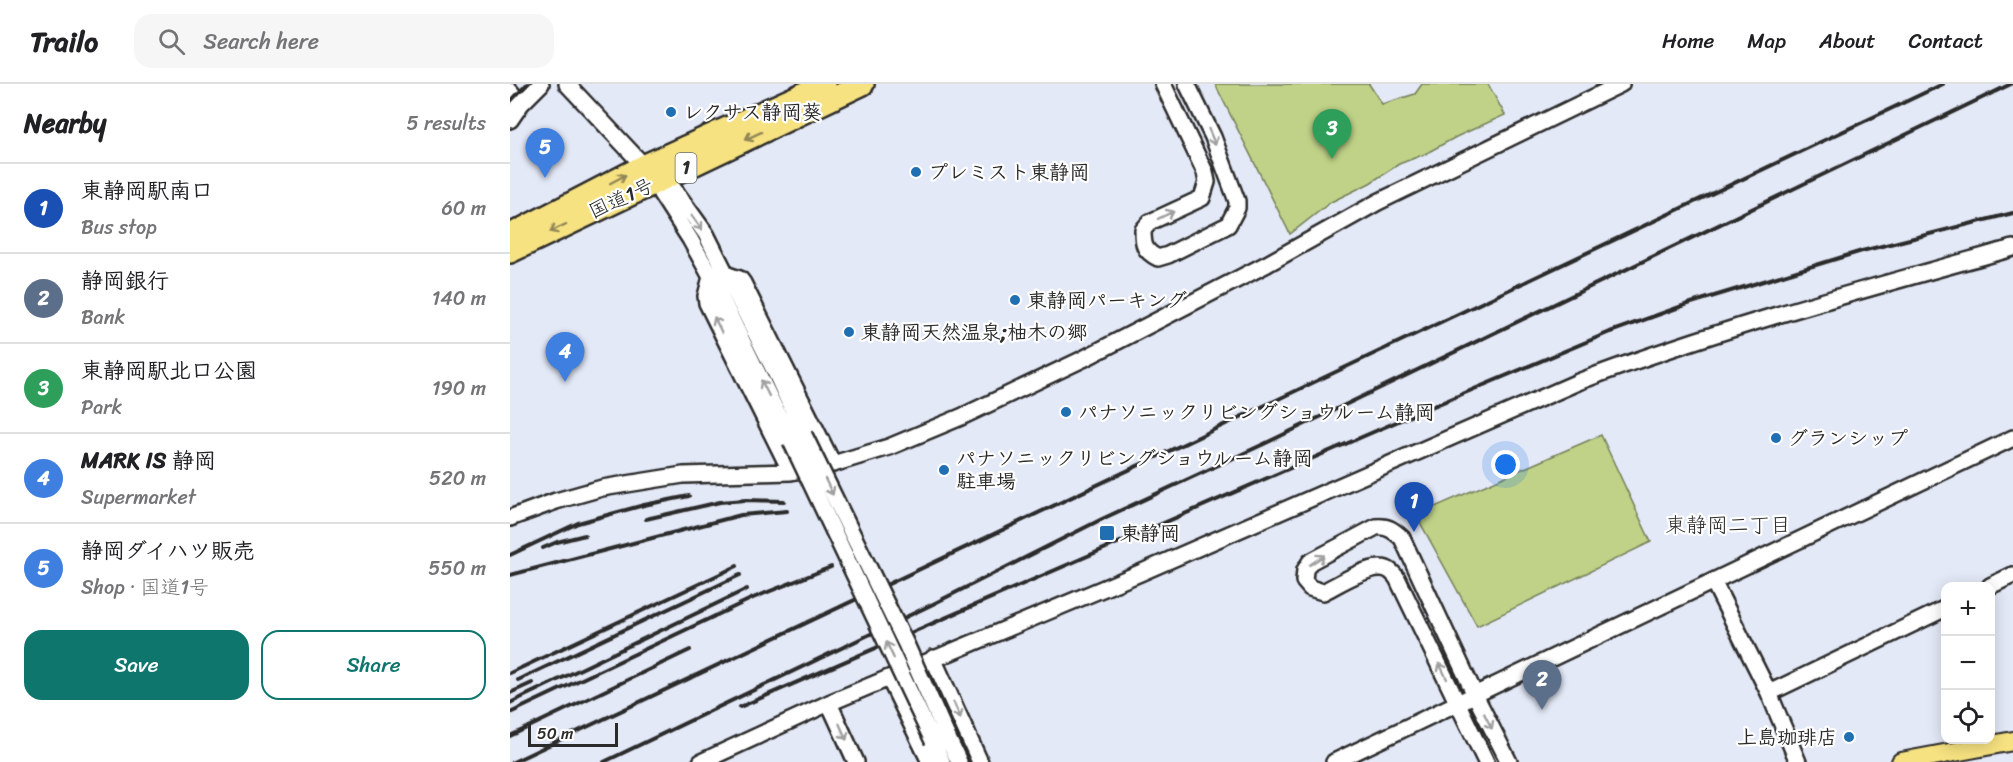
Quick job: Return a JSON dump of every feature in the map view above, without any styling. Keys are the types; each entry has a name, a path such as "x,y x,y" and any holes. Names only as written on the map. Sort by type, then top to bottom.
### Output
{"highway":[{"name":"国道1号","path":"510,252 863,84"},
{"name":"国道1号","path":"510,235 645,165 813,87"}],"main road":[{"path":"1901,762 2013,741"}],"street":[{"path":"510,120 521,104 541,84"},
{"path":"567,84 658,181 661,194 718,276 939,738 959,762"},
{"path":"1163,84 1201,161 1208,182 1202,198 1150,222 1143,230 1143,246 1149,254 1158,258 1228,225 1237,208 1237,201 1213,137 1187,84"},
{"path":"510,518 549,503 602,488 683,475 791,472 832,464 889,447 1006,396 1267,264 1378,202 1621,84"},
{"path":"510,91 521,104"},
{"path":"1206,190 1237,201"},
{"path":"701,762 829,703 1140,573 1578,382 1638,359 1788,310 2013,248"},
{"path":"718,276 740,279 744,283 832,464"},
{"path":"718,276 706,296 707,303 791,472"},
{"path":"1334,762 2013,438"},
{"path":"1486,762 1397,578 1391,571 1381,568 1366,571 1323,592 1310,588 1304,581 1305,570 1310,562 1376,527 1385,526 1402,538 1475,695 1509,762"},
{"path":"1995,584 2013,575"},
{"path":"1713,581 1768,693 1798,762"},
{"path":"1768,693 1941,610"},
{"path":"933,658 980,762"},
{"path":"889,678 930,762"},
{"path":"829,703 856,762"},
{"path":"939,738 942,762"}],"green space":[{"path":"1215,84 1369,84 1382,104 1415,94 1422,84 1488,84 1505,115 1425,154 1399,164 1370,183 1331,202 1290,234"},
{"path":"1601,435 1651,542 1477,626 1416,515"}],"railway":[{"path":"510,102 527,84"},
{"path":"513,762 1943,84"},
{"path":"604,762 933,604 1102,519 1266,443 2011,84"},
{"path":"740,707 1417,413 1610,332 1688,304 1862,251 2013,213"},
{"path":"510,555 578,523 644,505 689,496"},
{"path":"646,519 720,502 784,501"},
{"path":"510,575 741,515 787,511"},
{"path":"543,548 585,535"},
{"path":"510,673 737,566"},
{"path":"510,713 753,598 831,567"},
{"path":"518,680 740,575"},
{"path":"510,703 747,589"},
{"path":"510,736 690,650"},
{"path":"510,693 532,683"}],"place":[{"name":"レクサス静岡葵","path":"671,112"},
{"name":"東静岡駅北口公園","path":"1332,159"},
{"name":"プレミスト東静岡","path":"916,172"},
{"name":"静岡ダイハツ販売","path":"545,178"},
{"name":"東静岡パーキング","path":"1015,300"},
{"name":"東静岡天然温泉;柚木の郷","path":"849,332"},
{"name":"MARK IS 静岡","path":"565,382"},
{"name":"パナソニックリビングショウルーム静岡","path":"1066,412"},
{"name":"グランシップ","path":"1776,438"},
{"name":"パナソニックリビングショウルーム静岡 駐車場","path":"944,470"},
{"name":"東静岡駅南口","path":"1414,532"},
{"name":"東静岡","path":"1107,533"},
{"name":"静岡銀行","path":"1542,710"},
{"name":"上島珈琲店","path":"1849,737"}],"district":[{"name":"東静岡二丁目","path":"1728,525"}]}
